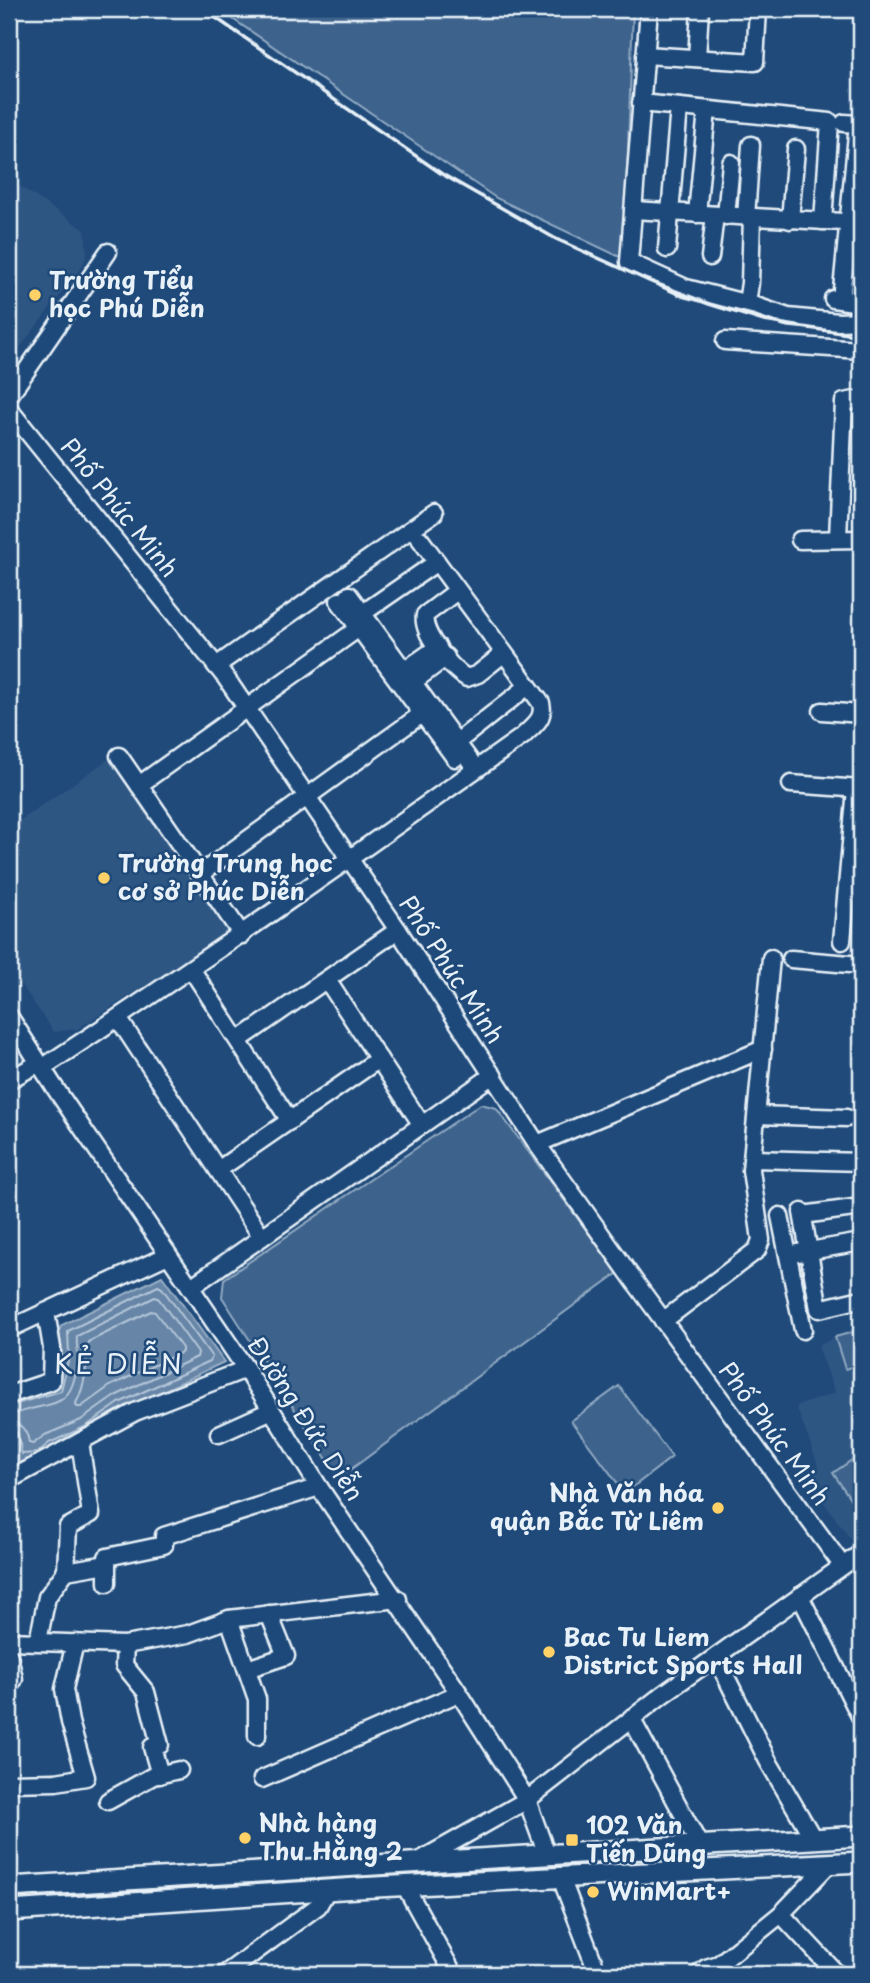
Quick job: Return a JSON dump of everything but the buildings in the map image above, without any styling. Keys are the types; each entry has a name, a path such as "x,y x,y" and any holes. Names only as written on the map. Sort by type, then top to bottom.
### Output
{"main road":[{"path":"9,1887 861,1836"},
{"path":"9,1911 405,1885 861,1862"}],"street":[{"path":"649,9 629,262 686,288 747,303 788,317 839,322 861,317"},
{"path":"697,58 700,9"},
{"path":"645,55 755,62 758,9"},
{"path":"641,103 848,123"},
{"path":"667,249 679,107"},
{"path":"697,214 706,110"},
{"path":"823,221 848,123"},
{"path":"848,123 854,223 837,299 861,303"},
{"path":"747,303 750,283 751,145"},
{"path":"790,220 796,149"},
{"path":"710,257 732,163"},
{"path":"633,210 854,223"},
{"path":"9,396 108,252"},
{"path":"725,341 861,349"},
{"path":"838,538 844,402 861,398"},
{"name":"Phố Phúc Minh","path":"9,409 216,666 351,859 537,1144 842,1565"},
{"path":"216,666 434,513"},
{"path":"9,1080 41,1066 192,970 523,736 540,719 543,712 541,703 420,539"},
{"path":"800,540 861,540"},
{"path":"139,785 246,708 437,562"},
{"path":"457,591 425,615 425,630 467,678 478,674 503,654"},
{"path":"344,598 422,714 475,769"},
{"path":"361,621 409,676 456,750"},
{"path":"409,676 442,652"},
{"path":"456,750 528,687"},
{"path":"822,711 861,714"},
{"path":"200,874 422,714"},
{"path":"119,756 242,935"},
{"path":"791,784 858,789 842,941"},
{"path":"239,1041 398,930"},
{"path":"663,1321 757,1250 761,1240 754,1203 752,1159 771,958"},
{"path":"791,959 861,965"},
{"path":"192,970 290,1121"},
{"path":"327,980 422,1125"},
{"name":"Đường Đức Diễn","path":"9,1016 246,1369 320,1488 398,1599 459,1693 527,1800 547,1855"},
{"path":"118,1018 262,1237"},
{"path":"537,1144 763,1049"},
{"path":"219,1170 379,1059"},
{"path":"191,1287 493,1076"},
{"path":"757,1115 847,1118"},
{"path":"752,1159 861,1161"},
{"path":"861,1207 802,1213 819,1309 861,1299"},
{"path":"780,1216 803,1330"},
{"path":"788,1255 861,1242"},
{"path":"9,1329 168,1255"},
{"path":"9,1395 51,1381 51,1348 46,1311"},
{"path":"9,1480 135,1412 246,1369"},
{"path":"219,1434 270,1411"},
{"path":"38,1641 47,1597 66,1571 68,1527 91,1514 80,1442"},
{"path":"107,1583 107,1557 164,1545 164,1536 320,1488"},
{"path":"417,1862 527,1800 631,1718 861,1553"},
{"path":"66,1571 107,1564"},
{"path":"800,1596 861,1718"},
{"path":"9,1641 125,1645 188,1634 229,1619 398,1599"},
{"path":"247,1669 286,1656 269,1614"},
{"path":"229,1619 257,1699 257,1736"},
{"path":"9,1783 56,1782 86,1777 70,1722 64,1689 75,1643"},
{"path":"125,1645 124,1665 146,1692 160,1745 152,1747 160,1775"},
{"path":"9,1656 14,1679 9,1687"},
{"path":"716,1657 768,1761 813,1838"},
{"path":"262,1779 459,1693"},
{"path":"631,1718 699,1844"},
{"path":"107,1801 160,1775 179,1770"},
{"path":"699,1974 706,1968 719,1964 781,1914 829,1864"},
{"path":"561,1878 593,1972"},
{"path":"405,1885 452,1971 448,1974"},
{"path":"225,1974 318,1906 327,1890"},
{"path":"781,1914 837,1974"}],"shaded area":[{"path":"218,9 633,9 624,259 496,198"},
{"name":"Trường Tiểu học Phú Diễn","path":"9,179 85,230 87,254 82,266 9,362"},
{"name":"Trường Trung học cơ sở Phúc Diễn","path":"113,756 234,929 77,1029 54,1032 9,967 9,828"},
{"path":"9,1024 32,1058 9,1071"},
{"path":"481,1104 496,1108 618,1273 339,1478 222,1297 224,1279"},
{"path":"861,1324 861,1542 855,1545 805,1477 819,1467 796,1406 835,1393 818,1346"},
{"path":"861,1330 861,1364 845,1369 835,1337"},
{"path":"619,1386 672,1457 625,1493 571,1421"},
{"path":"852,1460 861,1473 861,1508 858,1510 833,1473"}],"water":[{"path":"162,1276 224,1362 122,1410 89,1434 40,1459 15,1463 9,1400 55,1387 62,1356 59,1330 62,1325"}],"railway":[{"path":"203,9 442,174 556,239 647,280 709,304 764,321 861,336"}],"place":[{"name":"Trường Tiểu học Phú Diễn","path":"35,295"},
{"name":"Trường Trung học cơ sở Phúc Diễn","path":"104,878"},
{"name":"Nhà Văn hóa quận Bắc Từ Liêm","path":"718,1508"},
{"name":"Bac Tu Liem District Sports Hall","path":"549,1652"},
{"name":"Nhà hàng Thu Hằng 2","path":"245,1838"},
{"name":"102 Văn Tiến Dũng","path":"572,1840"},
{"name":"WinMart+","path":"593,1892"}],"district":[{"name":"KẺ DIỄN","path":"119,1364"}]}
